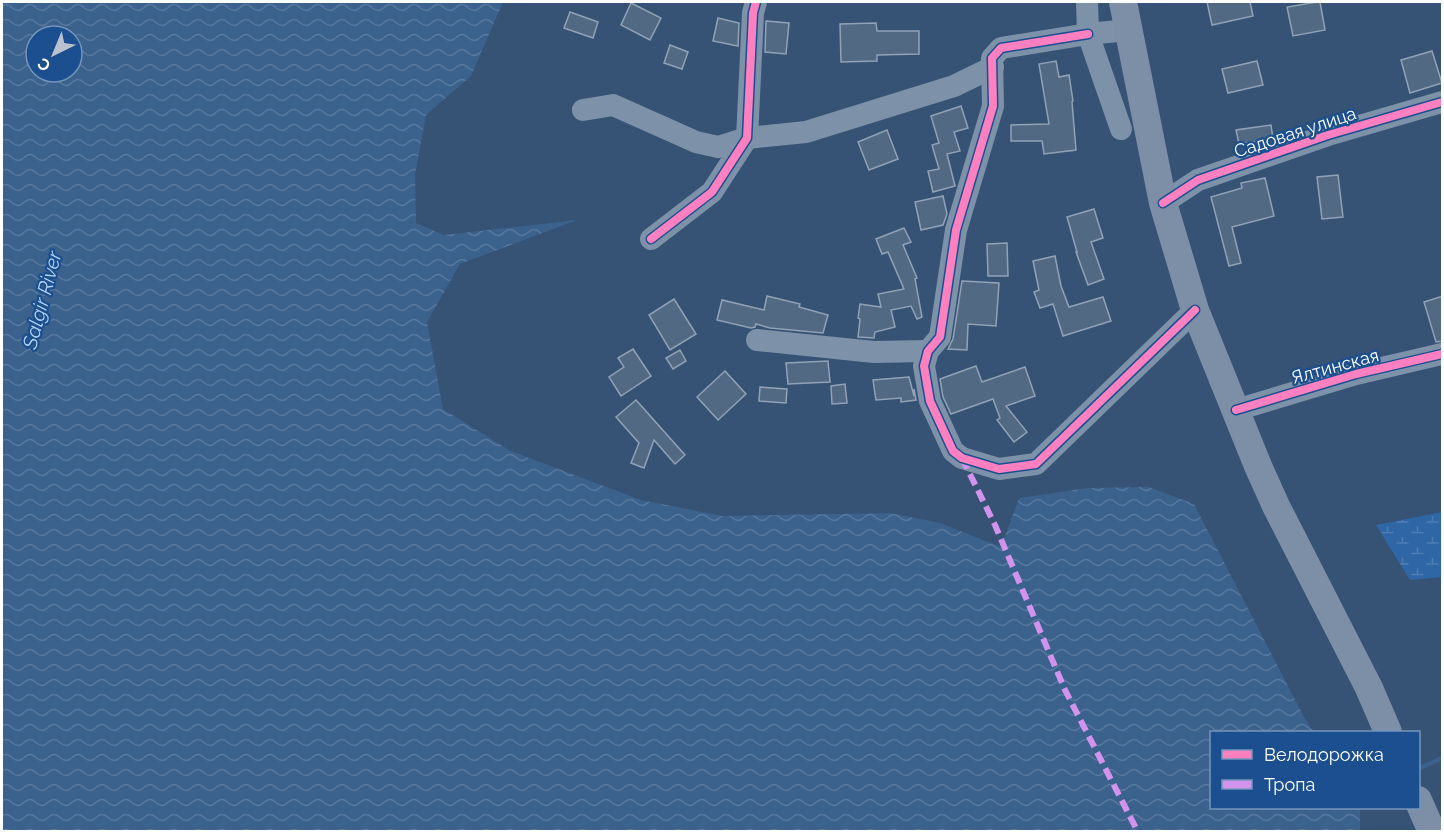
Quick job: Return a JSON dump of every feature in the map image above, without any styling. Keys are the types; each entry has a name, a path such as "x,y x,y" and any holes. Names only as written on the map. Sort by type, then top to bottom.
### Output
{"main road":[{"path":"1123,2 1163,203 1195,310 1276,506 1369,688 1388,731"},
{"path":"1420,803 1432,831"}],"street":[{"path":"651,239 712,192 747,138 753,13 756,2"},
{"path":"1086,2 1088,34 1121,129"},
{"path":"1128,30 1000,48 992,58 993,106 956,230 940,338 928,351 924,366 930,401 953,451 962,459 999,469 1036,464 1195,310"},
{"path":"583,110 613,105 696,142 718,147 747,138 806,132 954,86 993,67"},
{"name":"Садовая улица","path":"1163,203 1198,180 1328,135 1443,102"},
{"path":"757,340 874,352 928,351"},
{"name":"Ялтинская","path":"1236,410 1356,374 1443,354"}],"green space":[{"path":"1442,512 1442,577 1410,580 1376,525"}],"water":[{"name":"Salgir River","path":"2,2 503,2 471,76 426,115 415,175 416,223 444,235 577,220 460,264 427,322 443,409 511,451 641,500 723,516 890,513 940,523 1001,547 1019,498 1088,488 1149,487 1194,504 1313,731 1210,731 1210,809 1360,809 1360,831 2,831"}],"building":[{"path":"1207,2 1250,2 1253,16 1212,25"},
{"path":"1320,2 1325,30 1293,36 1287,7"},
{"path":"631,3 661,18 650,40 621,25"},
{"path":"570,12 598,22 593,38 564,28"},
{"path":"718,18 739,23 738,46 713,41"},
{"path":"766,21 789,23 786,54 765,52"},
{"path":"876,23 877,31 919,31 919,54 877,55 877,61 841,62 840,24"},
{"path":"670,45 688,52 682,69 664,63"},
{"path":"1432,51 1442,83 1410,93 1401,60"},
{"path":"1056,61 1059,77 1069,75 1076,150 1044,154 1042,141 1011,141 1011,125 1049,124 1039,64"},
{"path":"1257,61 1263,85 1228,93 1222,69"},
{"path":"961,106 968,128 954,132 960,151 947,154 955,186 933,192 928,171 939,169 932,145 939,143 931,116"},
{"path":"1271,125 1273,139 1239,144 1236,130"},
{"path":"887,130 898,159 869,170 858,142"},
{"path":"1338,175 1343,217 1322,219 1317,177"},
{"path":"1265,178 1274,216 1232,227 1241,263 1229,266 1211,197 1242,188 1241,183"},
{"path":"943,196 947,214 943,225 921,230 915,202"},
{"path":"1094,209 1103,238 1091,242 1104,279 1088,285 1067,217"},
{"path":"904,228 911,242 903,245 917,278 915,279 922,317 917,319 911,306 891,310 895,327 875,332 874,338 858,337 860,304 881,307 878,294 904,289 888,252 882,254 876,239"},
{"path":"1007,243 1008,276 988,276 987,244"},
{"path":"1055,256 1061,286 1069,307 1103,297 1111,321 1063,336 1053,304 1040,308 1034,292 1039,290 1033,261"},
{"path":"962,281 999,283 996,326 968,324 967,350 948,349 953,339"},
{"path":"767,296 800,304 799,307 828,315 823,333 770,328 756,324 751,328 717,320 722,300 764,310"},
{"path":"1443,296 1443,341 1436,342 1424,302"},
{"path":"674,299 696,334 670,350 649,315"},
{"path":"633,349 651,376 621,396 609,377 624,367 618,358"},
{"path":"680,350 686,361 673,369 666,358"},
{"path":"828,361 830,382 788,384 786,363"},
{"path":"976,366 982,382 1025,367 1035,396 1006,406 1027,432 1014,442 997,420 1000,418 993,399 951,414 943,397 940,379"},
{"path":"725,371 746,394 718,420 697,397"},
{"path":"909,377 916,400 901,402 901,398 876,400 873,380"},
{"path":"845,384 847,403 832,404 831,386"},
{"path":"760,387 787,389 786,403 759,401"},
{"path":"636,400 685,455 675,464 654,440 644,468 631,463 639,443 616,417"}],"waterway":[{"path":"1420,768 1442,758"}],"marked path":[{"path":"962,458 995,525 1065,690 1138,832"}],"cycle path":[{"path":"651,239 712,192 747,138 753,13 756,2"},
{"path":"1088,34 1001,48 992,58 993,106 956,230 940,337 928,351 924,366 930,401 953,451 962,458 999,469 1036,464 1195,310"},
{"path":"1163,203 1198,180 1328,135 1442,102"},
{"path":"1236,410 1356,374 1442,354"}]}
